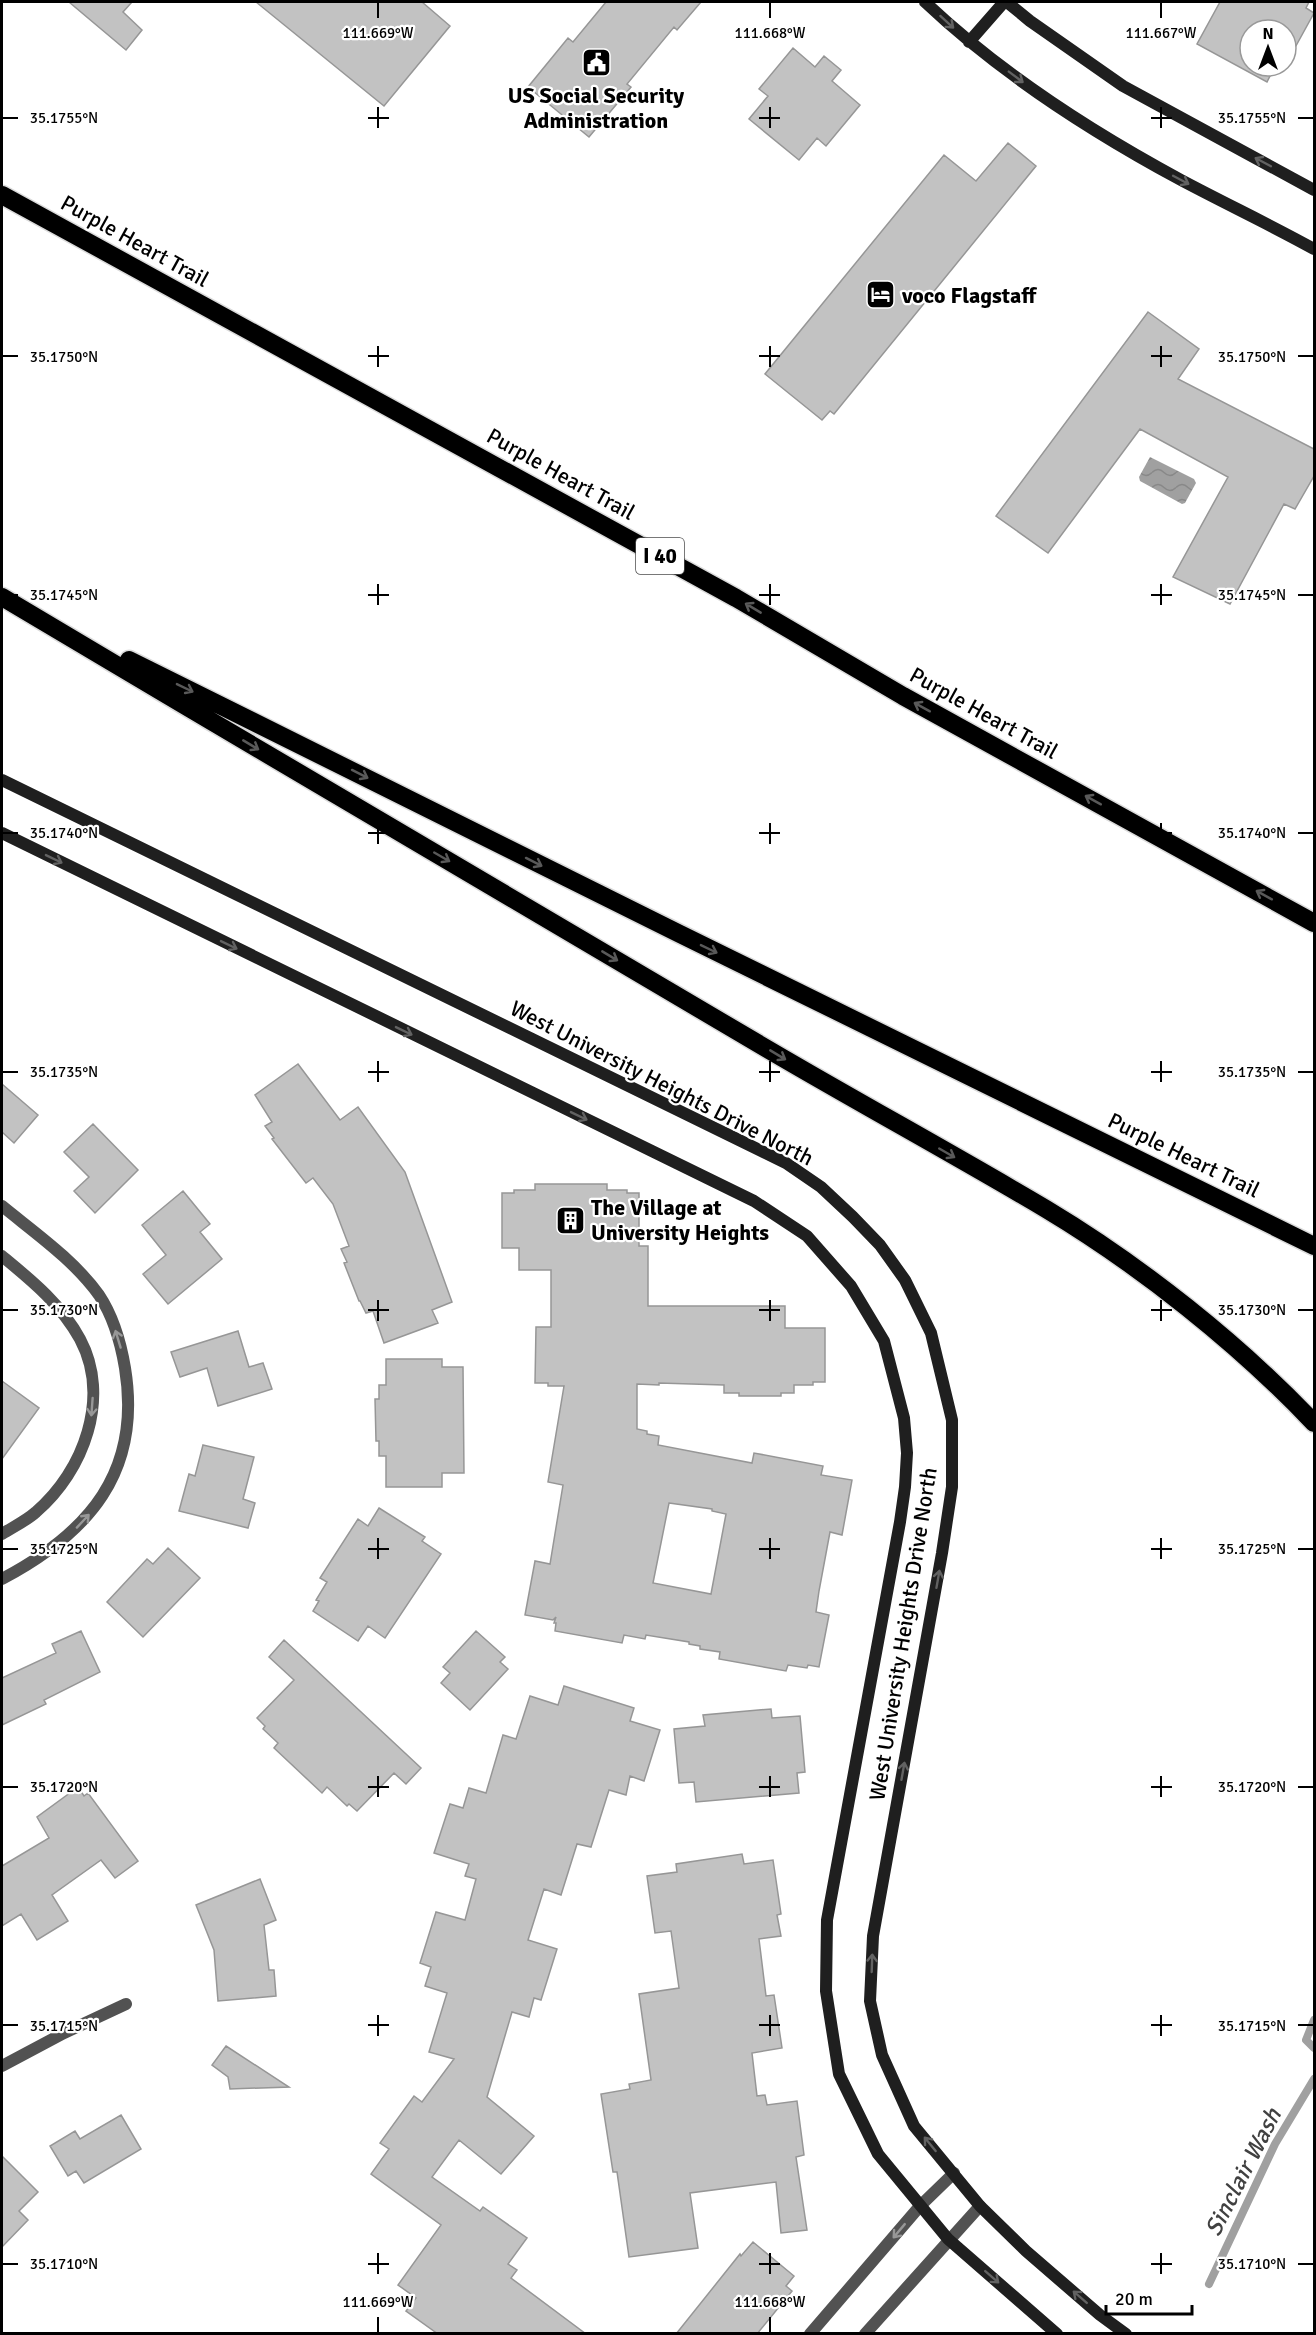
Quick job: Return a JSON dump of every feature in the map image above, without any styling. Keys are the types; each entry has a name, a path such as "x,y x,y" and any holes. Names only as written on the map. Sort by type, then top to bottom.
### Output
{"highway":[{"name":"Purple Heart Trail","path":"2,195 736,598 903,696 1314,923"},
{"name":"Purple Heart Trail","path":"2,596 680,934 1314,1246"},
{"path":"2,596 859,1103 1049,1211 1132,1267 1206,1323 1262,1371 1314,1423"}],"street":[{"path":"925,2 969,42 1092,129 1179,179 1314,249"},
{"path":"969,42 1005,2 1123,86 1314,190"},
{"name":"West University Heights Drive North","path":"2,780 786,1163 820,1187 880,1245 905,1280 931,1334 952,1420 952,1487 939,1572 873,1936 870,2001 882,2055 915,2126 980,2206 1026,2251 1100,2315 1126,2334"},
{"name":"West University Heights Drive North","path":"2,833 754,1201 807,1236 851,1286 884,1341 902,1408 907,1453 900,1522 827,1920 826,1990 839,2074 878,2154 948,2240 1057,2334"},
{"path":"2,1206 49,1243 100,1296 115,1327 123,1354 129,1406 126,1435 119,1464 108,1487 90,1513 72,1533 44,1554 2,1579"},
{"path":"2,1256 41,1288 69,1322 81,1340 93,1390 91,1422 81,1453 64,1484 36,1513 2,1534"},
{"path":"2,2066 64,2032 126,2004"},
{"path":"810,2334 920,2206 954,2173"},
{"path":"866,2334 980,2206"}],"water":[{"path":"1150,457 1194,479 1196,483 1185,503 1182,504 1140,481 1139,477"}],"building":[{"path":"69,2 132,2 123,12 142,30 126,50"},
{"path":"256,2 422,2 450,26 384,106"},
{"name":"US Social Security Administration","path":"606,2 701,2 677,30 674,27 627,84 631,87 589,137 528,87 568,38 573,42"},
{"path":"1220,2 1309,2 1306,8 1314,13 1298,42 1298,18 1238,18 1238,66 1197,44"},
{"path":"793,48 815,67 824,56 841,70 832,81 860,105 826,146 817,138 799,160 749,119 768,96 759,89"},
{"name":"voco Flagstaff","path":"1008,143 1036,166 834,414 830,411 822,420 765,374 944,155 976,181"},
{"path":"1148,312 1199,349 1178,379 1314,449 1314,476 1295,509 1284,504 1230,604 1173,577 1228,477 1140,429 1048,553 996,516"},
{"path":"298,1064 340,1120 358,1107 405,1172 452,1302 432,1310 438,1323 384,1343 373,1311 366,1313 359,1301 344,1263 347,1262 341,1249 349,1246 333,1204 313,1178 306,1183 272,1139 274,1138 265,1126 272,1122 255,1095"},
{"path":"2,1084 38,1115 14,1143 2,1132"},
{"path":"93,1124 138,1170 95,1213 74,1191 89,1177 64,1152"},
{"path":"535,1184 607,1184 607,1190 627,1190 627,1193 639,1193 639,1246 648,1246 648,1306 785,1306 785,1328 825,1328 825,1382 813,1382 813,1385 794,1385 794,1393 781,1393 781,1396 739,1396 739,1393 724,1393 724,1385 637,1384 637,1429 659,1436 658,1445 752,1463 754,1453 823,1466 821,1475 852,1480 842,1535 830,1532 819,1591 816,1612 829,1615 819,1667 788,1665 786,1671 719,1659 720,1652 700,1649 700,1646 689,1644 689,1642 646,1635 645,1639 624,1635 622,1643 555,1631 556,1617 553,1620 525,1615 535,1561 550,1564 563,1485 548,1482 564,1386 535,1383 536,1327 551,1327 551,1270 519,1270 519,1248 502,1248 502,1193 514,1193 514,1190 535,1190","holes":["669,1503 712,1509 712,1511 726,1514 711,1594 653,1583"]},
{"path":"183,1191 210,1224 200,1232 222,1259 168,1304 143,1274 166,1255 142,1225"},
{"path":"238,1331 249,1367 263,1363 272,1389 218,1406 207,1368 180,1377 171,1352"},
{"path":"386,1359 442,1359 442,1367 463,1367 464,1473 442,1473 442,1487 386,1487 386,1456 379,1456 379,1441 376,1441 375,1399 379,1399 379,1385 386,1385"},
{"path":"2,1381 39,1408 2,1459"},
{"path":"203,1445 254,1457 243,1499 255,1503 248,1528 179,1511 189,1474 195,1476"},
{"path":"379,1508 425,1537 422,1541 441,1554 385,1638 368,1626 358,1641 313,1611 319,1601 316,1600 327,1582 320,1578 358,1519 368,1526"},
{"path":"168,1548 200,1578 143,1637 107,1602 147,1559 153,1564"},
{"path":"81,1631 100,1672 44,1700 46,1704 2,1725 2,1678 56,1653 52,1644"},
{"path":"476,1631 505,1657 500,1662 508,1669 470,1710 441,1683 450,1673 443,1667"},
{"path":"284,1640 421,1768 406,1784 394,1773 357,1811 349,1804 347,1806 327,1787 322,1793 274,1748 278,1743 263,1729 265,1726 257,1718 294,1680 269,1657"},
{"path":"564,1686 634,1708 630,1721 660,1730 644,1781 630,1776 626,1795 609,1790 591,1847 577,1844 561,1895 544,1889 528,1940 557,1949 541,2000 534,1998 529,2017 512,2012 487,2097 534,2136 501,2174 459,2140 432,2177 480,2211 483,2207 527,2238 508,2264 517,2270 511,2278 586,2334 438,2334 406,2311 416,2298 398,2285 441,2225 371,2174 389,2149 380,2143 414,2096 422,2102 454,2059 429,2052 447,1993 425,1986 431,1967 420,1963 436,1912 465,1920 476,1879 465,1876 469,1864 434,1853 450,1804 463,1808 469,1788 486,1793 503,1735 516,1739 530,1696 558,1705"},
{"path":"771,1709 772,1718 800,1716 805,1772 797,1773 799,1793 696,1802 694,1782 679,1783 674,1729 705,1726 703,1715"},
{"path":"78,1787 84,1796 88,1793 138,1861 115,1878 101,1860 52,1895 68,1921 37,1940 21,1914 2,1926 2,1866 49,1838 37,1817"},
{"path":"742,1854 744,1864 773,1860 781,1914 777,1915 781,1936 759,1939 766,1996 774,1995 782,2048 752,2053 757,2096 765,2095 767,2105 797,2101 804,2155 796,2157 807,2230 781,2233 776,2182 690,2193 698,2248 629,2257 617,2172 613,2172 601,2094 630,2089 629,2084 651,2080 639,1994 679,1988 671,1931 655,1933 647,1876 677,1872 676,1864"},
{"path":"260,1879 276,1920 264,1925 269,1970 274,1970 276,1996 218,2001 214,1950 196,1905"},
{"path":"226,2046 289,2087 230,2089 228,2077 212,2065"},
{"path":"121,2115 141,2149 84,2183 76,2171 68,2176 50,2146 75,2131 80,2139"},
{"path":"2,2156 38,2192 19,2211 28,2220 2,2247"},
{"path":"753,2242 794,2276 786,2286 792,2291 757,2334 676,2334 740,2254 741,2256"}],"waterway":[{"name":"Sinclair Wash","path":"1314,2020 1306,2040 1314,2048"},
{"name":"Sinclair Wash","path":"1209,2284 1275,2144 1314,2079"}],"place":[{"name":"US Social Security Administration","path":"596,63"},
{"name":"voco Flagstaff","path":"881,295"},
{"name":"The Village at University Heights","path":"570,1220"}]}
